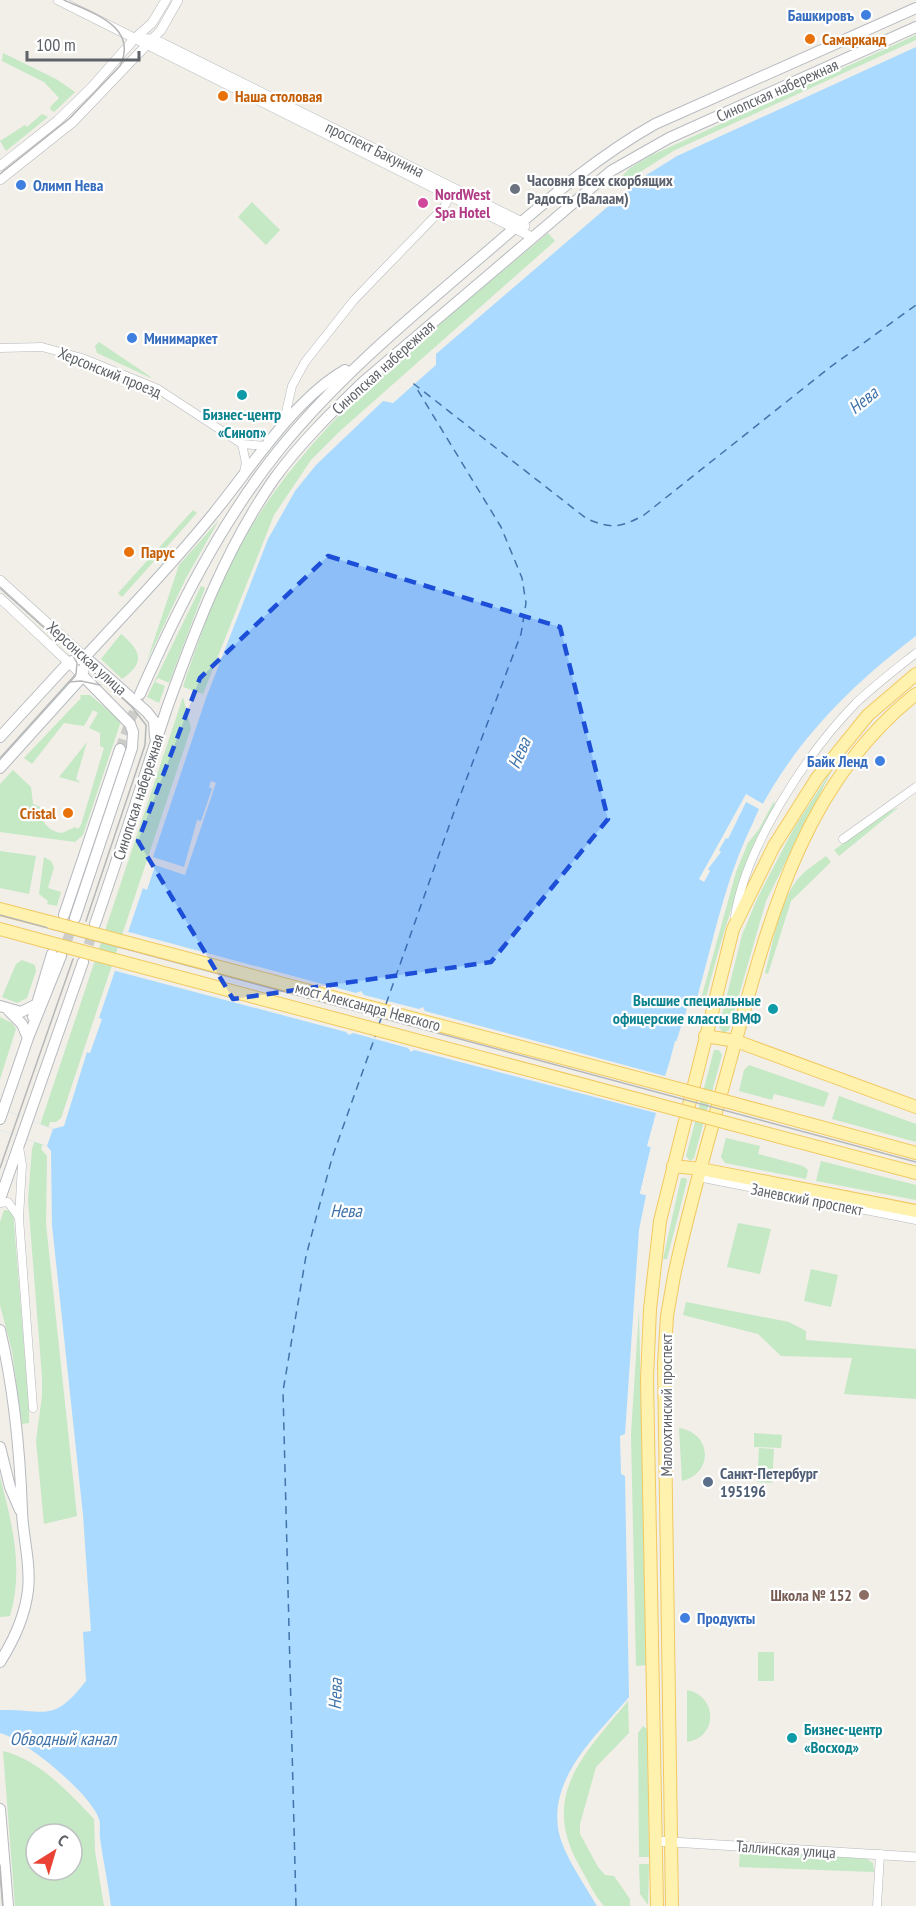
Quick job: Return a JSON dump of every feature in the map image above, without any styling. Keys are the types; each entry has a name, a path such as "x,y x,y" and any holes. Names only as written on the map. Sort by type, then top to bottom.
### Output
{"main road":[{"name":"Синопская набережная","path":"140,694 190,591 259,476 305,420 359,363 519,225 609,152 655,124 916,8"},
{"name":"Синопская набережная","path":"95,924 154,746 211,590 243,527 276,477 329,414 363,382 611,171 646,150 916,27"},
{"name":"Синопская набережная","path":"85,657 213,515 281,428 322,388 359,363"},
{"name":"Херсонская улица","path":"85,657 147,712 154,721 154,746"},
{"path":"0,737 69,662 85,657"},
{"name":"Малоохтинский проспект","path":"657,1906 648,1347 654,1260 673,1166 732,934 774,846 822,770 868,715 916,674"},
{"name":"Херсонская улица","path":"83,676 130,724 133,732 132,748"},
{"path":"0,768 83,676"},
{"name":"Малоохтинский проспект","path":"672,1906 663,1364 674,1276 761,946 784,883 819,811 857,751 888,718 916,694"},
{"name":"Синопская набережная","path":"120,749 70,917 132,748"},
{"name":"мост Александра Невского","path":"0,909 916,1153"},
{"name":"мост Александра Невского","path":"0,929 916,1173"},
{"path":"2,1114 57,955 35,1005 28,1038"},
{"path":"0,1201 82,962"},
{"path":"3,1008 21,1012 35,1005"},
{"path":"3,1008 22,1024 28,1038"},
{"path":"705,1036 916,1107"},
{"path":"673,1166 700,1173 916,1211"},
{"path":"0,1330 6,1354 21,1475 22,1513 28,1567 24,1609 16,1633 0,1662"},
{"path":"0,1448 10,1487 22,1513"},
{"path":"0,1809 8,1906"}],"street":[{"name":"проспект Бакунина","path":"58,0 135,38 149,42 453,192 519,225 532,237"},
{"path":"0,166 65,114 135,38 153,23 166,0"},
{"path":"0,180 73,122 165,24 178,0"},
{"name":"Синопская набережная","path":"281,428 292,386 305,362 345,312 444,207 453,192"},
{"name":"Херсонский проезд","path":"0,348 56,350 109,368 158,389 242,444 267,446"},
{"path":"242,444 246,463 243,476"},
{"name":"Херсонская улица","path":"0,580 85,657"},
{"name":"Херсонская улица","path":"0,598 83,676"},
{"path":"732,934 738,898 758,847 797,780 856,704 916,653"},
{"path":"83,676 85,657"},
{"path":"843,839 916,787"},
{"path":"20,1142 22,1165 19,1218 33,1408"},
{"name":"Заневский проспект","path":"700,1173 916,1220"},
{"path":"0,1201 12,1204 19,1218"},
{"name":"Таллинская улица","path":"656,1841 916,1857"},
{"path":"877,1906 880,1854"}],"highlighted area":[{"path":"328,556 560,627 608,819 491,962 233,999 138,841 200,678"}],"green space":[{"path":"916,35 916,40 675,150 621,184 618,180 630,168 650,156"},
{"path":"3,53 56,79 75,92 54,112 50,107 59,98 44,82 2,61"},
{"path":"42,114 48,117 6,151 0,141 25,125 27,127"},
{"path":"252,202 280,230 266,245 238,217"},
{"path":"548,233 555,241 340,431 311,460 274,515 203,694 183,687 204,626 229,567 250,529 279,485 312,444 387,369"},
{"path":"99,342 151,378 97,353 95,346"},
{"path":"193,510 197,513 122,597 118,593"},
{"path":"219,520 186,578 147,661 179,565"},
{"path":"201,586 205,588 169,683 158,678 155,682 165,686 159,703 147,697"},
{"path":"121,634 133,646 138,656 135,667 122,679 101,659"},
{"path":"80,695 90,695 121,721 83,835 75,842 0,832 0,784 13,770 31,787 33,804 40,807 43,821 49,828 62,833 75,827 78,829 81,825 104,748 100,746 100,733 89,728 98,713 93,710 84,726 64,723 32,764 24,758 81,698"},
{"path":"183,697 191,728 61,1118 56,1122 50,1122 41,1149 47,1156 46,1224 77,1516 44,1524 36,1441 42,1377 28,1200 32,1149"},
{"path":"87,742 76,779 81,783 59,777"},
{"path":"833,768 766,901 729,1030 723,1033 719,1027 742,935 758,897 794,828"},
{"path":"774,801 775,807 741,880 703,1008 701,999 736,872 748,843 759,829"},
{"path":"899,807 839,856 834,850 885,813"},
{"path":"0,851 36,856 29,894 0,888"},
{"path":"826,856 831,862 791,901 768,974 765,973 777,925 790,890 804,873"},
{"path":"44,857 51,861 54,867 48,888 61,892 57,906 47,904 48,901 39,894"},
{"path":"22,960 35,965 36,971 27,998 17,1003 2,997 16,964"},
{"path":"0,1017 12,1023 16,1029 0,1079"},
{"path":"714,1050 719,1050 722,1055 694,1158 690,1161 686,1156"},
{"path":"749,1065 829,1093 824,1107 774,1094 772,1100 739,1091 744,1070"},
{"path":"839,1096 916,1124 916,1142 832,1119"},
{"path":"726,1138 760,1146 758,1154 803,1166 808,1170 806,1179 725,1163 721,1157"},
{"path":"821,1161 916,1185 916,1200 816,1181"},
{"path":"681,1178 686,1178 687,1181 667,1259 663,1259"},
{"path":"4,1210 13,1211 29,1408 29,1423 22,1424 12,1351 0,1305 0,1222"},
{"path":"738,1223 771,1229 760,1274 727,1267"},
{"path":"811,1269 838,1275 831,1307 804,1301"},
{"path":"686,1302 789,1322 806,1331 806,1340 916,1349 916,1399 844,1394 852,1358 781,1356 758,1334 683,1315"},
{"path":"639,1310 646,1665 636,1666 631,1434"},
{"path":"679,1428 690,1431 698,1437 705,1453 700,1470 692,1477 682,1481"},
{"path":"754,1433 782,1435 781,1448 754,1447"},
{"path":"759,1448 774,1449 772,1483 757,1482"},
{"path":"0,1477 15,1546 16,1581 10,1616 0,1617"},
{"path":"758,1652 774,1652 774,1681 758,1681"},
{"path":"687,1690 704,1700 709,1708 710,1716 709,1725 704,1733 697,1739 687,1742"},
{"path":"628,1701 629,1733 596,1767 580,1824 580,1834 598,1867 605,1875 614,1876 630,1899 630,1906 604,1906 588,1882 568,1841 564,1818 566,1797 572,1777 583,1758"},
{"path":"643,1726 647,1729 649,1857 639,1857 638,1733"},
{"path":"3,1751 17,1755 41,1770 64,1788 94,1819 95,1851 104,1906 15,1906"},
{"path":"740,1850 867,1859 873,1863 874,1872 739,1867"},
{"path":"639,1864 649,1864 648,1905 640,1894"}],"water":[{"name":"Нева","path":"916,47 916,636 864,679 817,727 777,780 760,809 730,878 697,998 691,996 678,1042 675,1041 648,1146 651,1147 640,1193 646,1195 639,1230 625,1434 620,1436 621,1474 625,1476 629,1697 579,1756 562,1790 558,1808 558,1827 563,1846 597,1906 111,1906 100,1838 100,1821 94,1808 71,1783 41,1757 0,1733 0,1710 48,1711 57,1709 75,1695 86,1681 83,1632 91,1631 83,1515 52,1225 51,1151 47,1146 0,1130 0,1108 53,1129 64,1126 87,1052 90,1053 102,1019 99,1018 143,888 147,889 157,859 153,857 206,698 268,539 295,491 316,465 383,401 393,403 436,365 436,354 640,179 677,156"}],"pier":[{"path":"211,781 216,783 185,875 155,865 147,890 143,888 153,857 184,867 197,820 201,821 212,789 209,787"},
{"path":"746,794 765,805 757,822 754,820 759,809 746,802 728,839 726,838 719,850 721,852 708,869 710,871 704,882 699,879"},
{"path":"125,931 356,993 361,991 364,995 419,1009 423,1007 425,1011 665,1076 691,996 697,998 696,1001 693,1000 681,1043 677,1045 651,1144 654,1147 643,1192 647,1192 646,1195 640,1194 651,1147 647,1146 656,1113 414,1050 411,1052 408,1048 353,1033 349,1035 346,1032 112,970"},
{"path":"0,1108 53,1129 47,1146 0,1130"}],"ferry route":[{"path":"386,1004 454,812 521,634 526,603 522,578 501,527 414,384 587,519 616,526 644,515 829,368 916,305"},
{"path":"379,1024 383,1014"},
{"path":"296,1906 283,1391 306,1256 332,1158 376,1034"}],"tunnel":[{"path":"120,749 140,695"},
{"path":"62,955 74,921"},
{"path":"84,959 95,925"}],"tram line":[{"path":"0,174 70,118 120,66 124,52 123,41 118,31 99,16 64,0"},
{"path":"0,588 131,706 146,725 145,745 86,921"},
{"path":"0,758 76,674 77,663 72,654"},
{"path":"69,682 81,681 100,685"},
{"path":"0,915 916,1162"},
{"path":"0,1168 73,959"},
{"path":"0,1865 3,1906"}],"place":[{"name":"Башкировъ","path":"866,15"},
{"name":"Самарканд","path":"810,39"},
{"name":"Наша столовая","path":"223,96"},
{"name":"Олимп Нева","path":"21,185"},
{"name":"Часовня Всех скорбящих Радость (Валаам)","path":"515,189"},
{"name":"NordWest Spa Hotel","path":"423,203"},
{"name":"Минимаркет","path":"132,338"},
{"name":"Бизнес-центр «Синоп»","path":"242,395"},
{"name":"Парус","path":"129,552"},
{"name":"Байк Ленд","path":"880,761"},
{"name":"Cristal","path":"68,813"},
{"name":"Высшие специальные офицерские классы ВМФ","path":"773,1009"},
{"name":"Санкт-Петербург 195196","path":"708,1482"},
{"name":"Школа № 152","path":"864,1595"},
{"name":"Продукты","path":"685,1618"},
{"name":"Бизнес-центр «Восход»","path":"792,1738"}],"water label":[{"name":"Обводный канал","path":"63,1738"}]}
